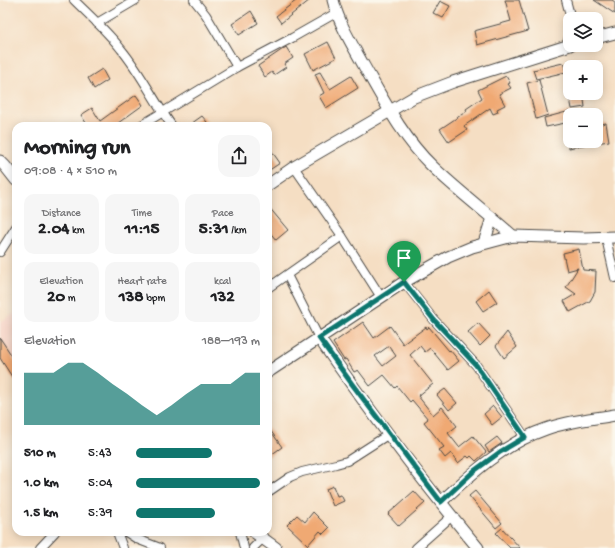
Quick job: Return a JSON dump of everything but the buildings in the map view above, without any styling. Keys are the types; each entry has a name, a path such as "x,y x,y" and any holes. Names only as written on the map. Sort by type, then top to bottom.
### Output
{"street":[{"path":"74,0 97,22 121,49 140,75 169,122"},
{"path":"97,22 136,0"},
{"path":"194,0 206,15 236,67"},
{"path":"333,0 336,13 345,32 389,110 407,136 432,166 513,236"},
{"path":"566,0 569,12"},
{"path":"146,122 236,67 336,13"},
{"path":"603,36 615,33"},
{"path":"272,182 294,167 389,110 414,97 563,47"},
{"path":"0,161 12,175"},
{"path":"294,167 342,236 381,296"},
{"path":"484,243 492,218"},
{"path":"0,252 12,233"},
{"path":"272,285 342,236"},
{"path":"272,369 404,282 448,257 484,243 513,236 611,237 615,278"},
{"path":"287,274 319,338 389,434 478,548"},
{"path":"404,282 434,320 476,365 525,437"},
{"path":"441,502 474,471 500,452 525,437 561,424 615,415"},
{"path":"272,489 290,477 302,472 346,461 389,434"},
{"path":"416,548 452,516"},
{"path":"40,548 51,536"},
{"path":"119,536 122,548"},
{"path":"132,536 160,548"},
{"path":"241,536 244,548"},
{"path":"254,548 258,536"},
{"path":"259,536 276,548"}],"shaded area":[{"path":"12,314 12,355 0,336 0,322"}],"route":[{"path":"404,282 434,320 476,365 525,437 500,452 474,471 441,502 319,338 404,282"}]}
